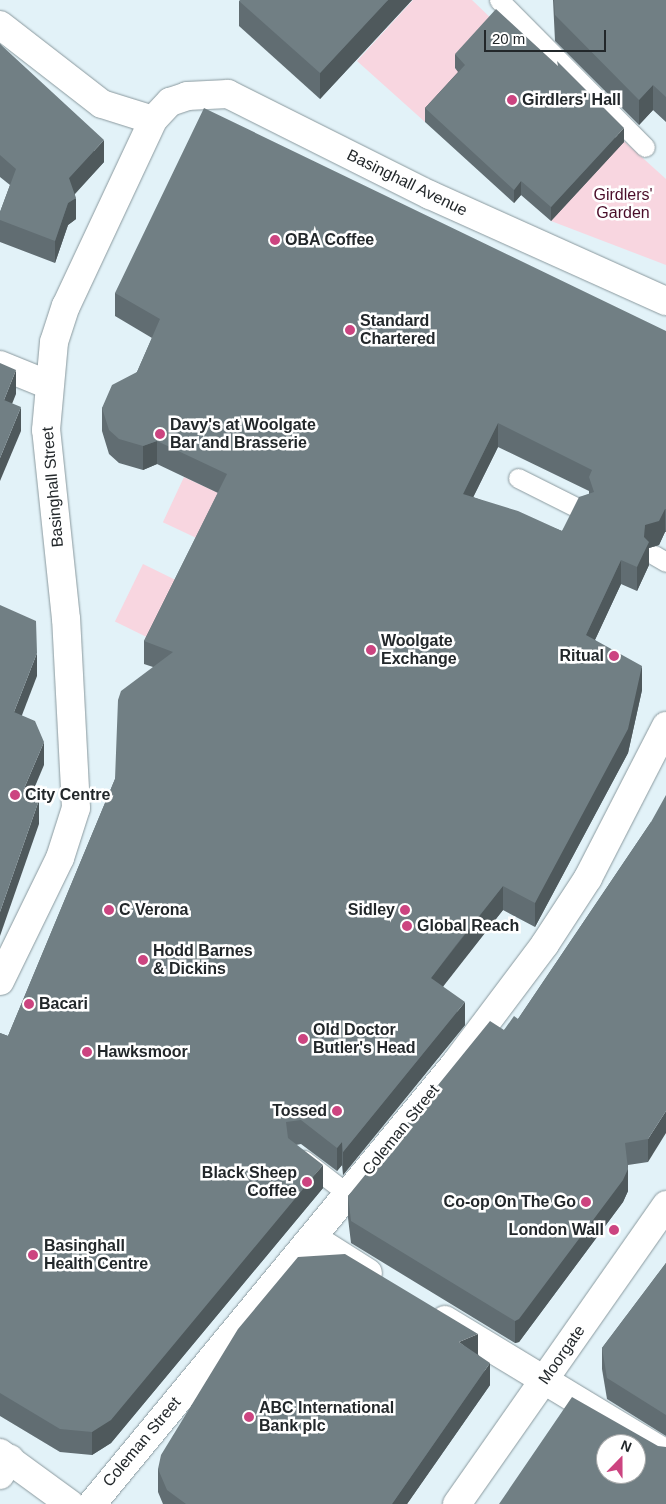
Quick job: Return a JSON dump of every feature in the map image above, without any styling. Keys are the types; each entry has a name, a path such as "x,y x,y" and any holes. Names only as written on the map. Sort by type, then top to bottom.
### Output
{"street":[{"path":"0,25 102,104 153,120"},
{"name":"Basinghall Avenue","path":"153,120 170,102 187,96 228,94 474,216 666,301"},
{"name":"Basinghall Street","path":"0,981 60,858 76,808 66,619 46,430 49,385 60,320 153,120"},
{"path":"0,365 49,385"},
{"name":"Coleman Street","path":"92,1504 313,1238 454,1064 545,944 588,878 666,726"},
{"name":"Moorgate","path":"457,1504 666,1205"},
{"path":"313,1238 388,1285"},
{"path":"420,1305 546,1378 666,1454"},
{"path":"3,1462 70,1504"}],"lane":[{"path":"499,0 646,147"},
{"path":"518,478 584,511"},
{"path":"295,1153 348,1194"}],"green space":[{"path":"413,0 472,0 496,23 455,68 465,78 425,122 357,61"},
{"name":"Girdlers' Garden","path":"624,141 666,179 666,265 551,221"},
{"path":"184,477 227,497 205,542 163,522"},
{"path":"143,564 184,584 156,642 115,622"}],"building":[{"path":"240,0 388,0 320,73"},
{"path":"554,0 666,0 666,97 653,85 639,100 555,15"},
{"name":"Girdlers' Hall","path":"496,9 558,66 557,61 624,128 551,207 521,181 514,190 425,108 465,65 455,54"},
{"path":"0,44 104,140 69,178 76,198 68,203 55,241 0,220 0,212 16,169 0,155"},
{"path":"204,108 666,331 666,509 659,521 645,525 644,537 649,542 637,567 621,560 586,635 642,666 628,729 535,903 503,886 456,945 431,978 465,1002 343,1152 342,1142 337,1148 301,1120 286,1122 288,1138 323,1165 111,1420 92,1432 60,1429 0,1393 0,1033 8,1036 115,779 118,700 121,691 173,652 144,641 227,474 157,441 143,446 119,439 109,430 102,408 112,385 137,372 160,319 115,293","holes":["498,423 592,470 589,477 594,492 579,497 562,531 518,511 463,494"]},
{"path":"0,363 16,370 4,400 21,407 0,458"},
{"path":"0,605 36,621 37,653 14,712 35,721 44,742 23,791 39,800 0,912"},
{"path":"666,795 666,1111 648,1139 625,1143 628,1169 623,1180 519,1319 515,1321 351,1221 348,1196 490,1021 504,1030 514,1016 518,1019 651,822"},
{"path":"345,1254 478,1334 459,1342 490,1363 392,1504 186,1504 167,1490 158,1469 161,1455 238,1329 298,1257"},
{"path":"666,1263 666,1415 607,1378 602,1348"},
{"path":"572,1397 637,1434 596,1434 596,1484 646,1484 646,1439 658,1446 666,1447 666,1504 499,1504"}],"place":[{"name":"Girdlers' Hall","path":"512,100"},
{"name":"OBA Coffee","path":"275,240"},
{"name":"Standard Chartered","path":"350,330"},
{"name":"Davy's at Woolgate Bar and Brasserie","path":"160,434"},
{"name":"Woolgate Exchange","path":"371,650"},
{"name":"Ritual","path":"614,656"},
{"name":"City Centre","path":"15,795"},
{"name":"C Verona","path":"109,910"},
{"name":"Sidley","path":"405,910"},
{"name":"Global Reach","path":"407,926"},
{"name":"Hodd Barnes & Dickins","path":"143,960"},
{"name":"Bacari","path":"29,1004"},
{"name":"Old Doctor Butler's Head","path":"303,1039"},
{"name":"Hawksmoor","path":"87,1052"},
{"name":"Tossed","path":"337,1111"},
{"name":"Black Sheep Coffee","path":"307,1182"},
{"name":"Co-op On The Go","path":"586,1202"},
{"name":"London Wall","path":"614,1230"},
{"name":"Basinghall Health Centre","path":"33,1255"},
{"name":"ABC International Bank plc","path":"249,1417"}]}
